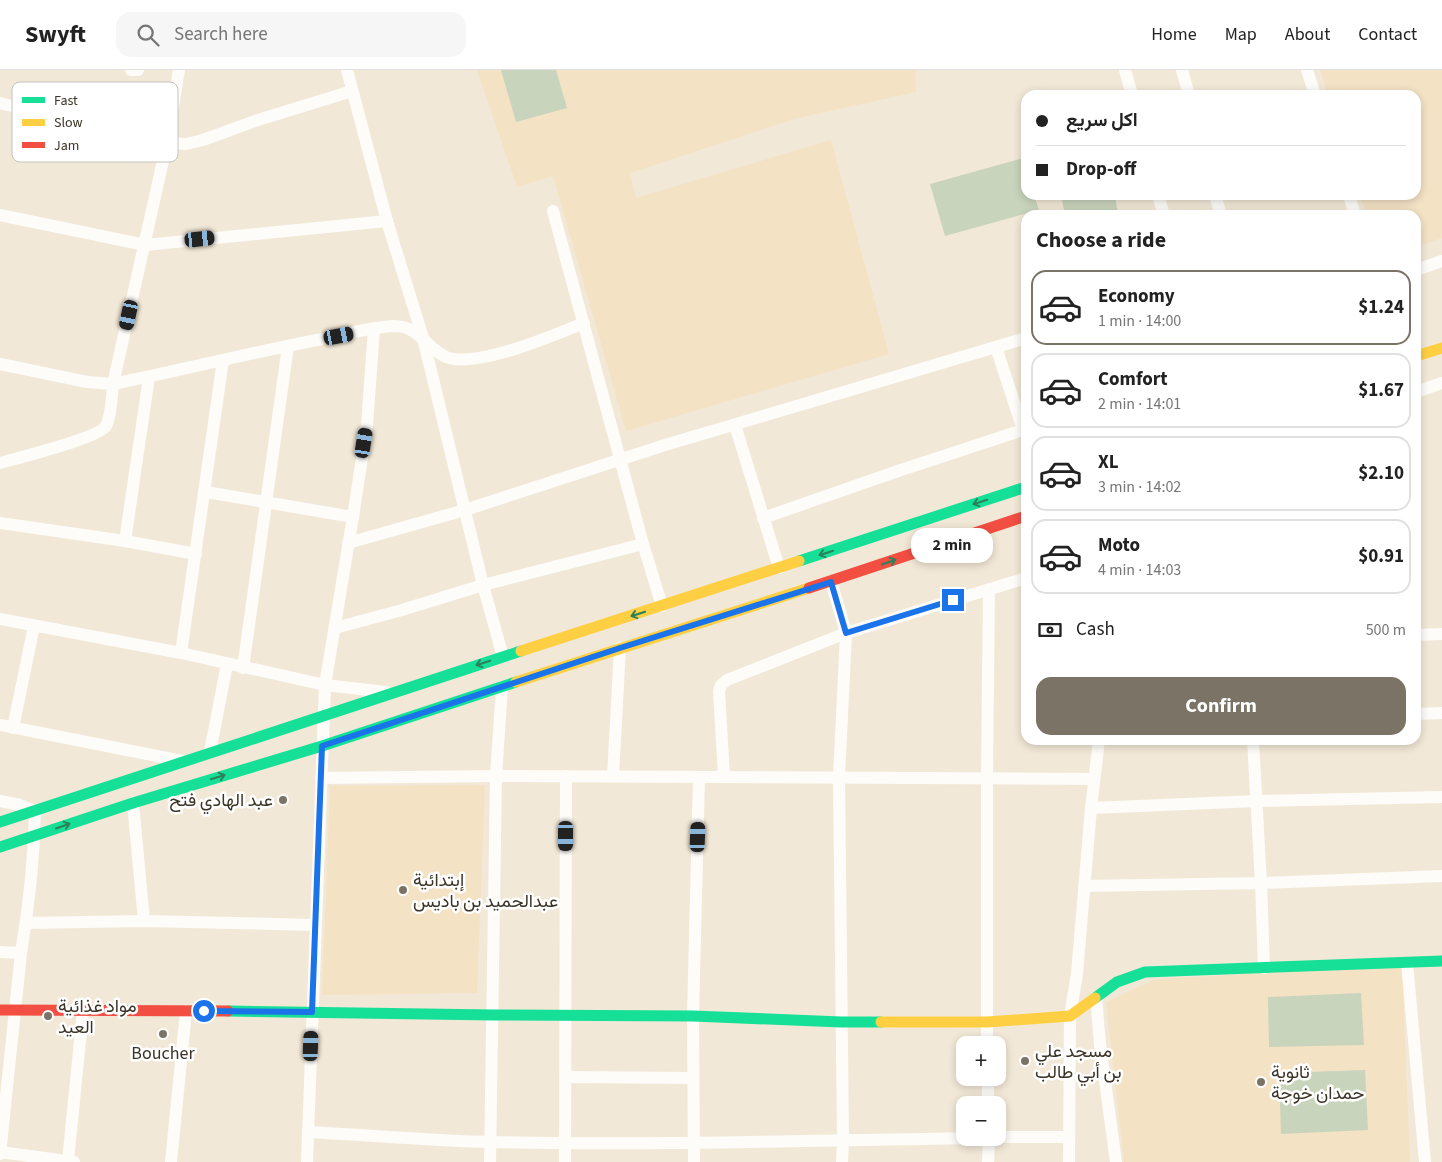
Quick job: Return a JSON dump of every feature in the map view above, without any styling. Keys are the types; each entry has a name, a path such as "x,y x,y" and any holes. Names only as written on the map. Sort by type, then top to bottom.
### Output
{"main road":[{"path":"1421,354 1442,348"},
{"path":"0,822 1021,489"},
{"path":"0,847 133,803 322,746 620,648 831,582 1021,518"},
{"path":"0,1010 693,1016 841,1022 987,1022 1070,1016 1078,1012 1109,986 1126,977 1145,972 1442,961"}],"street":[{"path":"130,70 138,70"},
{"path":"347,70 387,221 423,338 482,585 503,657"},
{"path":"1125,70 1131,90"},
{"path":"1182,70 1188,90"},
{"path":"1307,70 1313,90"},
{"path":"178,144 186,144 203,140 258,120 352,91"},
{"path":"0,463 70,442 104,428 108,420 114,384 162,162"},
{"path":"552,211 643,544 662,606"},
{"path":"0,215 145,245 387,221"},
{"path":"1421,268 1442,262"},
{"path":"0,364 87,382 114,384 288,346 397,326 409,329 444,356 454,359 473,359 550,337 584,323"},
{"path":"307,1162 325,685 367,425 374,329"},
{"path":"348,543 465,510 735,425 1021,340"},
{"path":"243,668 288,346"},
{"path":"996,347 1021,419"},
{"path":"181,653 206,492 223,360"},
{"path":"125,541 148,377"},
{"path":"1421,390 1442,383"},
{"path":"735,425 779,568"},
{"path":"763,518 901,470 1021,431"},
{"path":"206,492 353,517"},
{"path":"0,523 125,541 196,554"},
{"path":"335,628 402,610 482,585 643,544"},
{"path":"724,776 718,700 721,685 727,680 846,633 1021,579"},
{"path":"831,582 846,633 839,777 842,1162"},
{"path":"987,1036 989,589"},
{"path":"0,619 181,653 325,685 391,693"},
{"path":"13,728 34,626"},
{"path":"1421,635 1442,634"},
{"path":"613,776 620,648"},
{"path":"210,752 227,664"},
{"path":"490,1162 494,1015 496,776 502,687"},
{"path":"1421,714 1442,713"},
{"path":"0,725 182,761"},
{"path":"1069,1162 1070,1016 1077,974 1097,745"},
{"path":"1253,745 1264,968"},
{"path":"565,1162 566,776"},
{"path":"321,778 613,776 699,778 724,776 1094,779"},
{"path":"694,1162 693,1016 699,778"},
{"path":"1091,808 1257,801 1442,797"},
{"path":"0,801 20,805 35,811 26,923 21,953 0,1153 71,1161 83,1010"},
{"path":"133,803 144,921"},
{"path":"1084,886 1261,883 1442,876"},
{"path":"26,923 144,921 315,925"},
{"path":"0,952 21,953"},
{"path":"1407,963 1425,1162"},
{"path":"1096,997 1100,1044 1116,1162"},
{"path":"171,1162 186,1011"},
{"path":"565,1077 693,1078"},
{"path":"308,1132 492,1142 565,1143 693,1144 956,1138"},
{"path":"1006,1137 1069,1137"},
{"path":"987,1146 988,1162"}],"shaded area":[{"path":"477,70 915,70 916,92 794,119 630,173 636,198 831,140 889,354 626,431 553,176 517,187"},
{"path":"1320,70 1442,70 1442,238 1421,245 1421,210 1365,210 1362,200 1421,200 1421,90 1326,90"},
{"name":"إبتدائية عبدالحميد بن باديس","path":"485,785 477,993 322,995 330,786"},
{"name":"ثانوية حمدان خوجة","path":"1402,966 1410,1162 1124,1162 1106,1002 1156,979"}],"green space":[{"path":"501,70 556,70 567,108 516,122"},
{"path":"1021,159 1021,200 1036,200 1039,210 1021,210 1021,215 945,236 930,184"},
{"path":"1062,200 1116,200 1117,210 1064,210"},
{"path":"1361,993 1364,1045 1269,1047 1268,997"},
{"path":"1365,1070 1368,1130 1281,1134 1279,1073"}],"traffic: fast":[{"path":"799,561 1021,489"},
{"path":"0,822 521,651"},
{"path":"0,847 133,803 322,746 516,682"},
{"path":"1095,998 1117,982 1145,972 1442,961"},
{"path":"228,1011 693,1016 881,1022"}],"traffic: slow":[{"path":"1421,354 1442,348"},
{"path":"521,651 799,561"},
{"path":"516,682 809,588"},
{"path":"881,1022 987,1022 1070,1016 1095,998"}],"traffic: jam":[{"path":"809,588 1021,518"},
{"path":"0,1010 228,1011"}],"place":[{"name":"عبد الهادي فتح","path":"283,800"},
{"name":"إبتدائية عبدالحميد بن باديس","path":"403,890"},
{"name":"مواد غذائية العيد","path":"48,1016"},
{"name":"Boucher","path":"163,1034"},
{"name":"مسجد علي بن أبي طالب","path":"1025,1061"},
{"name":"ثانوية حمدان خوجة","path":"1261,1082"}],"route":[{"path":"204,1011 312,1012 322,746 620,648 831,582 846,633 953,600"}]}
